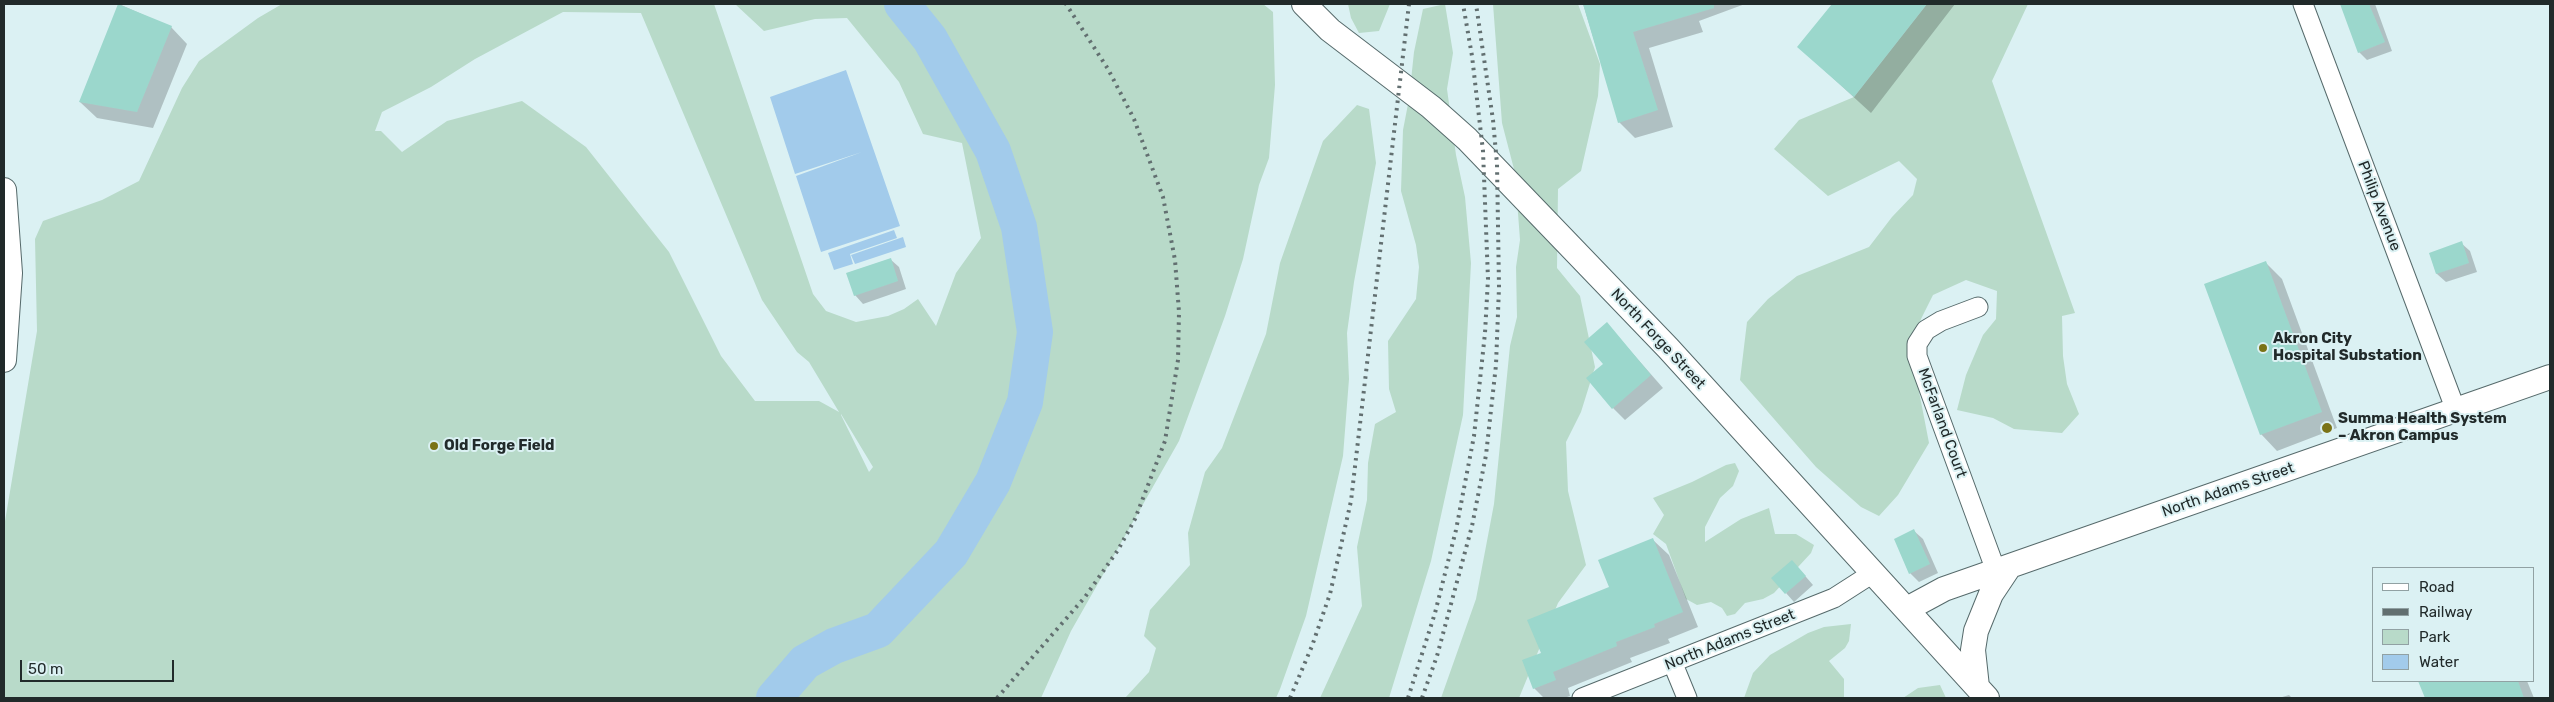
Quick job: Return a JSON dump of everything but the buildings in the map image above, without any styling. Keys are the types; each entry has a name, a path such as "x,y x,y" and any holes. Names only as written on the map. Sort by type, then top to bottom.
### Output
{"street":[{"name":"North Forge Street","path":"1304,4 1338,37 1431,107 1467,139 1668,348 1982,692"},
{"name":"Philip Avenue","path":"2303,4 2455,408"},
{"path":"4,190 10,273 4,360"},
{"name":"McFarland Court","path":"1978,307 1941,321 1926,330 1917,344 1917,356 2002,569"},
{"name":"North Adams Street","path":"1907,608 1944,589 2550,376"},
{"path":"1982,692 1974,650 1976,631 2002,569"},
{"name":"North Adams Street","path":"1582,698 1673,664 1834,598 1873,573"},
{"path":"1673,664 1687,698"}],"green space":[{"path":"282,4 714,4 813,294 826,311 856,322 888,316 904,309 918,299 936,326 956,273 981,238 962,143 923,134 899,82 847,18 815,19 764,31 735,4 1263,4 1273,12 1275,85 1269,158 1259,185 1243,259 1225,316 1179,441 1071,631 1041,698 4,698 4,527 37,331 35,239 43,221 102,200 139,181 182,88 199,61 258,18","holes":["563,12 641,13 762,300 797,352 809,362 839,412 819,401 755,401 721,356 669,252 586,147 522,101 447,121 402,152 381,131 375,131 382,112 431,87 475,59","841,415 873,467 869,472"]},
{"path":"1348,4 1390,4 1379,31 1359,33 1351,18"},
{"path":"1445,4 1453,53 1447,89 1456,155 1465,197 1471,263 1463,415 1431,561 1389,698 1320,698 1362,606 1357,547 1367,500 1368,463 1375,424 1396,412 1389,389 1388,341 1416,299 1419,267 1416,245 1401,191 1403,130 1409,99 1414,52 1423,9"},
{"path":"1493,4 1578,4 1600,64 1598,96 1581,171 1558,189 1557,268 1580,296 1595,367 1581,412 1566,442 1568,491 1586,565 1558,603 1519,698 1441,698 1476,599 1494,504 1510,346 1517,317 1516,267 1520,240 1515,173 1502,123"},
{"path":"1927,4 2028,4 1992,81 2075,313 2062,316 2063,356 2067,384 2079,414 2062,433 2014,429 1993,418 1957,410 1966,375 1983,335 1996,319 1997,291 1966,280 1933,295 1921,319 1911,350 1929,443 1898,495 1879,516 1861,507 1816,467 1740,380 1747,322 1768,299 1797,276 1869,247 1892,217 1913,195 1917,179 1899,161 1828,196 1774,149 1799,120 1854,97"},
{"path":"1357,105 1369,109 1376,163 1354,282 1347,333 1349,379 1343,456 1306,616 1280,689 1276,698 1125,698 1149,672 1156,648 1144,636 1150,610 1190,565 1188,533 1205,472 1222,448 1266,334 1280,263 1323,141"},
{"path":"1735,463 1739,471 1733,486 1720,498 1705,527 1705,542 1741,519 1769,508 1775,534 1796,534 1814,545 1811,553 1774,593 1763,599 1745,603 1735,614 1727,616 1722,608 1711,602 1697,605 1686,599 1666,544 1653,534 1664,515 1653,498 1726,465"},
{"path":"1851,624 1849,641 1845,648 1829,661 1844,679 1844,698 1744,698 1753,673 1770,655 1808,633 1824,627"},
{"path":"1940,685 1946,698 1903,698 1918,688"}],"water":[{"path":"846,70 900,226 821,252 796,176 862,152 795,174 770,97"},
{"path":"894,230 897,238 850,254 853,264 834,270 828,253"},
{"path":"903,237 906,247 855,264 851,255"}],"waterway":[{"path":"774,698 805,662 834,646 878,630 951,553 993,482 1025,402 1035,332 1019,227 993,151 930,39 902,4"}],"railway":[{"path":"997,698 1085,597 1118,550 1135,519 1165,441 1178,360 1179,312 1175,260 1163,197 1134,119 1108,69 1066,4"},
{"path":"1290,698 1312,646 1330,594 1351,501 1409,4"},
{"path":"1408,698 1435,613 1456,530 1474,436 1485,333 1488,279 1483,151 1472,56 1463,4"},
{"path":"1422,698 1437,656 1472,526 1486,455 1496,365 1499,287 1497,164 1493,120 1476,4"}],"place":[{"name":"Akron City Hospital Substation","path":"2263,348"},
{"name":"Summa Health System – Akron Campus","path":"2327,428"},
{"name":"Old Forge Field","path":"434,446"}]}
